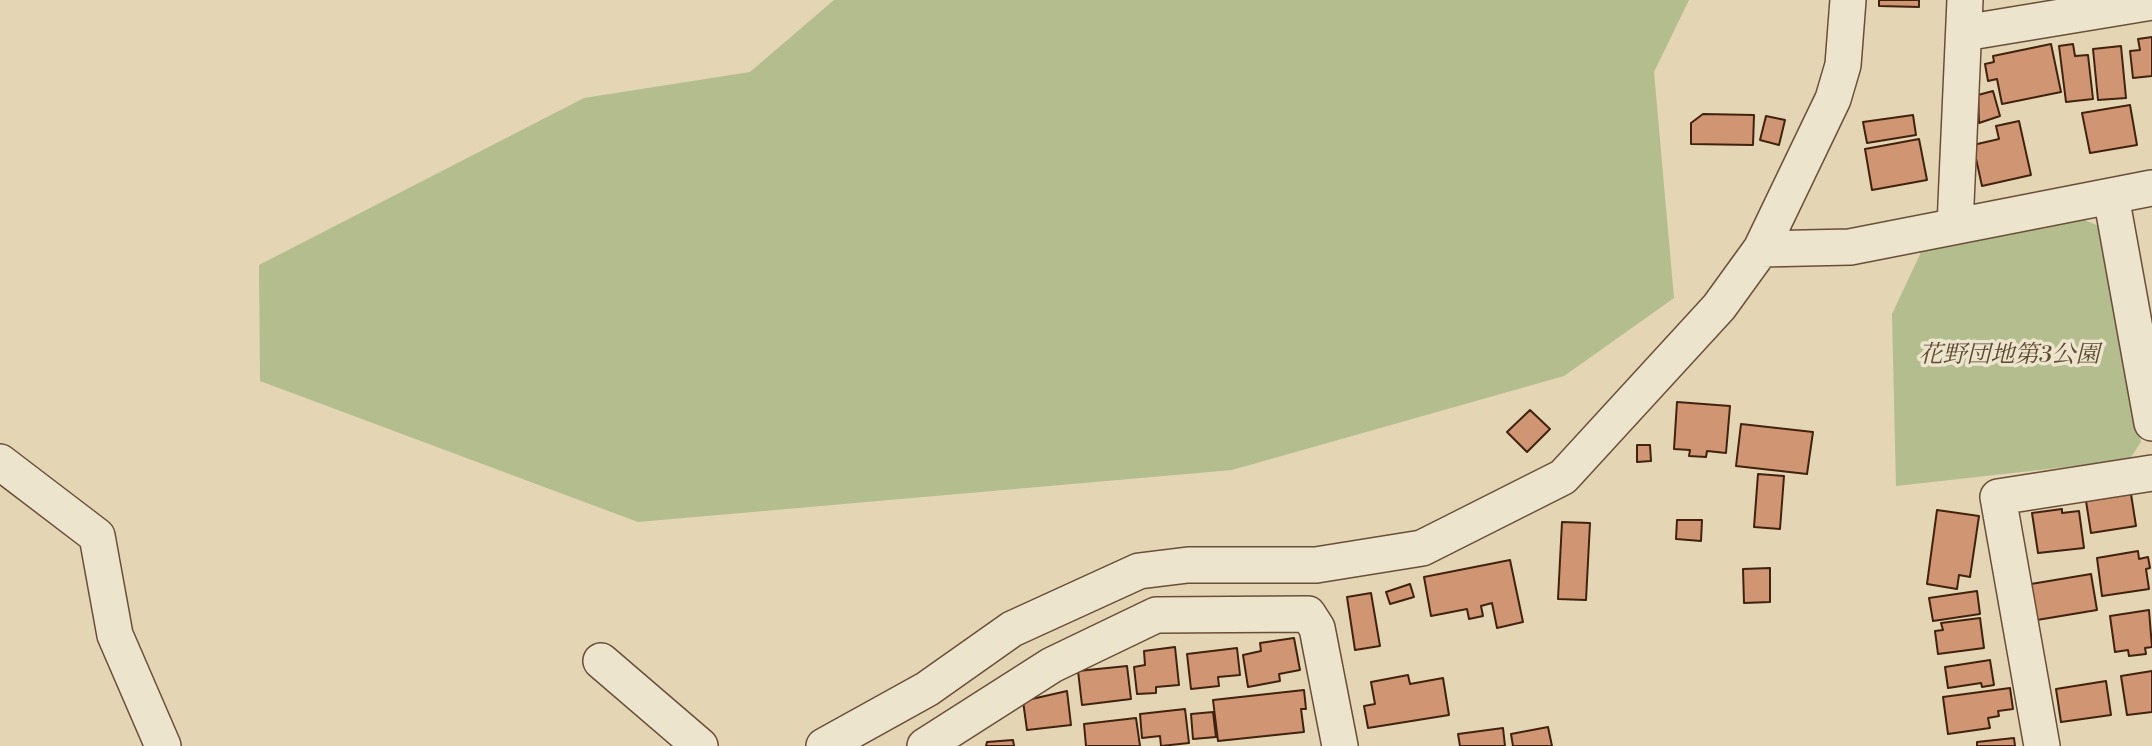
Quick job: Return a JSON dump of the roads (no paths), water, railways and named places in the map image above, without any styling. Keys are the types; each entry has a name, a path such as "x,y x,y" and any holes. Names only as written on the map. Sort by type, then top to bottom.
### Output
{"street":[{"path":"824,746 927,689 1013,629 1139,571 1188,565 1316,565 1422,548 1563,477 1720,307 1761,249 1833,99 1843,65 1848,0"},
{"path":"1955,226 1964,16 2152,2"},
{"path":"1761,249 1850,247 2152,188"},
{"path":"2111,196 2152,423"},
{"path":"0,462 97,536 115,635 163,746"},
{"path":"2042,746 1998,498 2152,473"},
{"path":"925,746 1052,665 1156,615 1308,614 1317,628 1339,746"},
{"path":"601,661 650,707 700,746"}],"park label":[{"name":"花野団地第3公園","path":"2009,356"}]}
